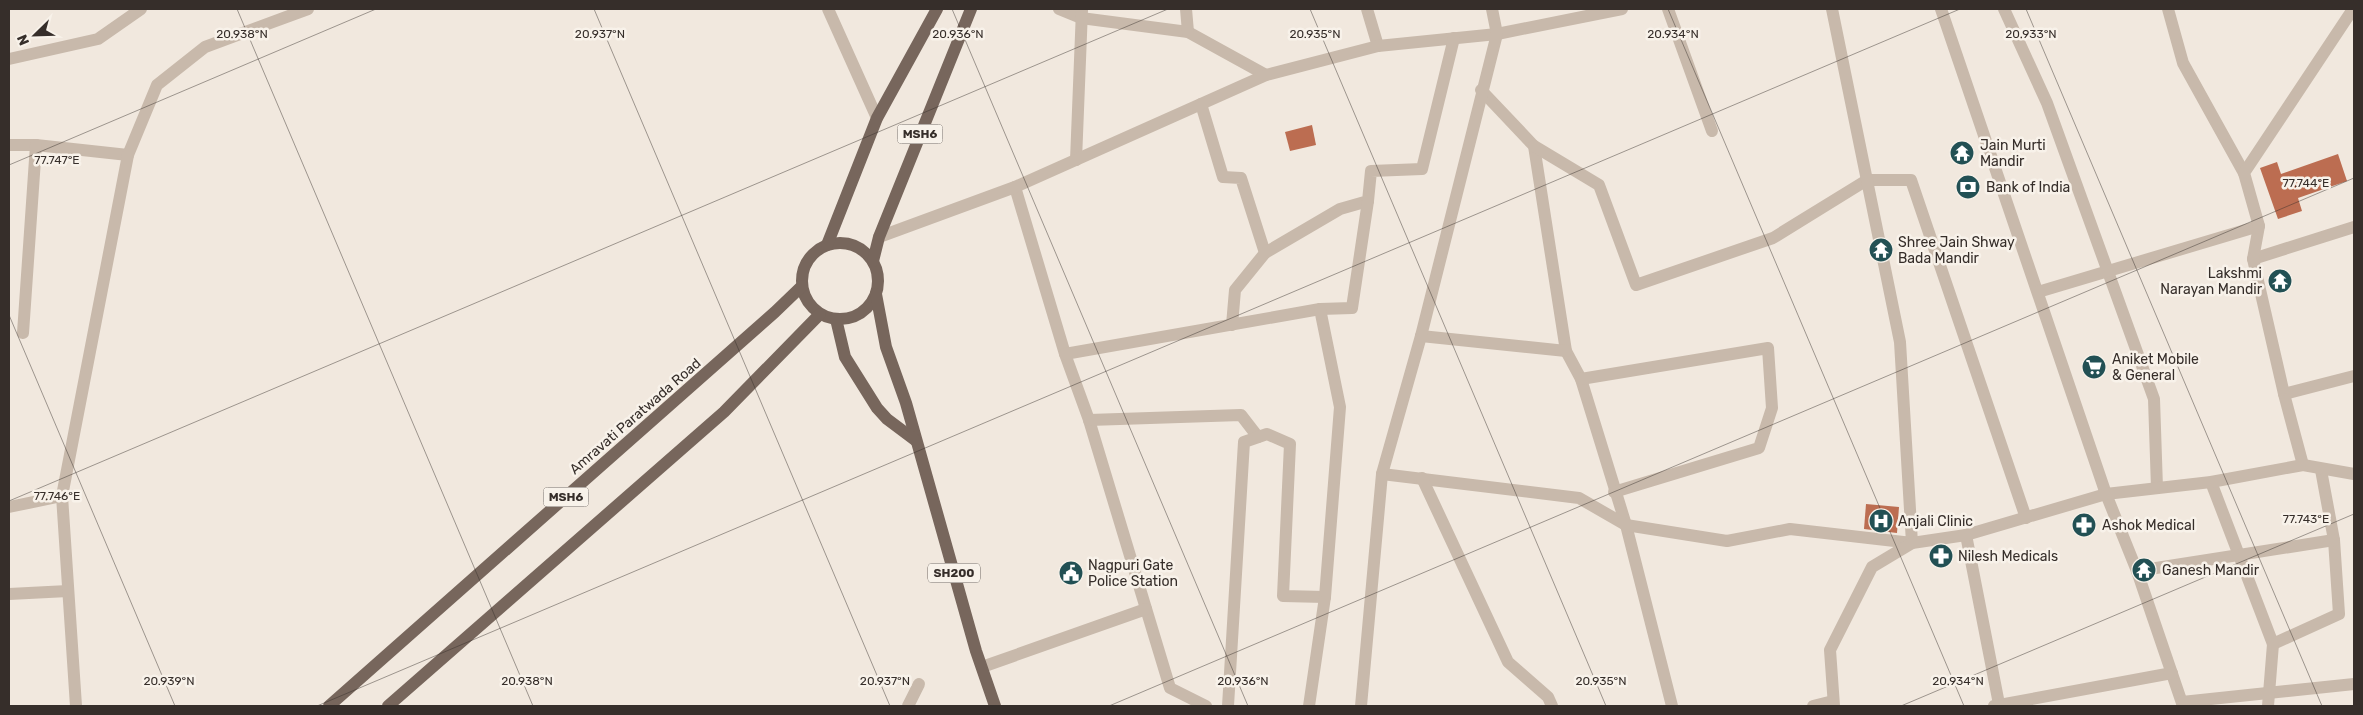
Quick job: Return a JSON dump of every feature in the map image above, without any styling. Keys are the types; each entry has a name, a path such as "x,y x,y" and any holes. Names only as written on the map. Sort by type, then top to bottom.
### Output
{"main road":[{"path":"827,245 877,118 937,9"},
{"name":"MSH6","path":"873,261 878,237 971,9"},
{"path":"844,243 861,248 873,261 878,277 876,294 868,308 853,318 836,320 820,314 808,302 802,286 804,268 813,254 827,245 844,243"},
{"name":"Amravati Paratwada Road","path":"329,706 768,319 802,286"},
{"name":"SH200","path":"876,294 886,347 906,403 915,440 994,706"},
{"name":"MSH6","path":"388,706 724,412 820,314"},
{"path":"836,320 845,357 877,408 887,419 915,440"}],"street":[{"path":"9,59 98,39 141,9"},
{"path":"76,706 62,496 128,155 157,85 205,47 308,9"},
{"path":"828,9 877,118"},
{"path":"1059,9 1188,32 1266,76"},
{"path":"1186,9 1188,32"},
{"path":"1367,9 1378,46"},
{"path":"1361,706 1382,474 1421,336 1481,90 1497,34 1492,9"},
{"path":"878,237 1014,187 1266,76 1378,46 1497,34 1622,9"},
{"path":"1668,9 1712,131"},
{"path":"1832,9 1900,342 1912,543"},
{"path":"1941,9 2106,494 2137,571 2182,704 2354,684"},
{"path":"2004,9 2047,103 2154,399 2157,488"},
{"path":"2168,9 2183,63 2244,173 2259,226 2253,259 2284,394 2303,465"},
{"path":"2244,173 2353,11"},
{"path":"1076,160 1082,13"},
{"path":"1065,354 1320,309 1352,308 1372,170 1422,169 1454,38"},
{"path":"1481,90 1534,146 1599,185 1636,285 1773,238 1867,180 1911,180 2026,518"},
{"path":"1201,104 1223,177 1241,178 1265,253"},
{"path":"9,145 128,155"},
{"path":"23,333 36,146"},
{"path":"1534,146 1566,351 1580,379 1614,492 1626,524 1672,706"},
{"path":"1014,187 1065,354 1089,420 1170,688 1206,706"},
{"path":"1232,325 1235,290 1265,253 1340,209 1368,201"},
{"path":"2038,292 2259,226"},
{"path":"2253,259 2354,227"},
{"path":"1309,706 1324,597 1340,407 1320,309"},
{"path":"1421,336 1566,351"},
{"path":"1580,379 1768,348 1772,408 1759,448 1614,492"},
{"path":"2284,394 2354,376"},
{"path":"1089,420 1240,415 1258,437"},
{"path":"1228,706 1244,442 1267,434 1290,444 1283,596 1324,597"},
{"path":"1382,474 1579,498 1626,524 1727,541 1790,529 1912,543 1966,535 2106,494 2211,482 2303,465 2353,476"},
{"path":"2273,644 2339,614 2334,540 2321,470"},
{"path":"1422,478 1508,662 1548,697 1552,706"},
{"path":"2211,482 2273,644 2268,706"},
{"path":"9,507 62,496"},
{"path":"1966,535 1996,705 2172,672"},
{"path":"2137,571 2334,540"},
{"path":"1813,706 1833,704 1830,650 1872,567 1912,543"},
{"path":"9,594 68,591"},
{"path":"982,667 1146,609"},
{"path":"908,706 919,684"}],"building":[{"path":"1312,125 1316,145 1290,151 1285,132"},
{"path":"2338,154 2347,181 2298,198 2302,211 2278,219 2260,168 2277,162 2281,174"},
{"path":"1866,504 1899,507 1897,533 1864,529"}],"place":[{"name":"Jain Murti Mandir","path":"1962,153"},
{"name":"Bank of India","path":"1968,187"},
{"name":"Shree Jain Shway Bada Mandir","path":"1881,250"},
{"name":"Lakshmi Narayan Mandir","path":"2280,281"},
{"name":"Aniket Mobile & General","path":"2094,367"},
{"name":"Anjali Clinic","path":"1881,521"},
{"name":"Ashok Medical","path":"2084,525"},
{"name":"Nilesh Medicals","path":"1941,556"},
{"name":"Ganesh Mandir","path":"2144,570"},
{"name":"Nagpuri Gate Police Station","path":"1071,573"}]}
